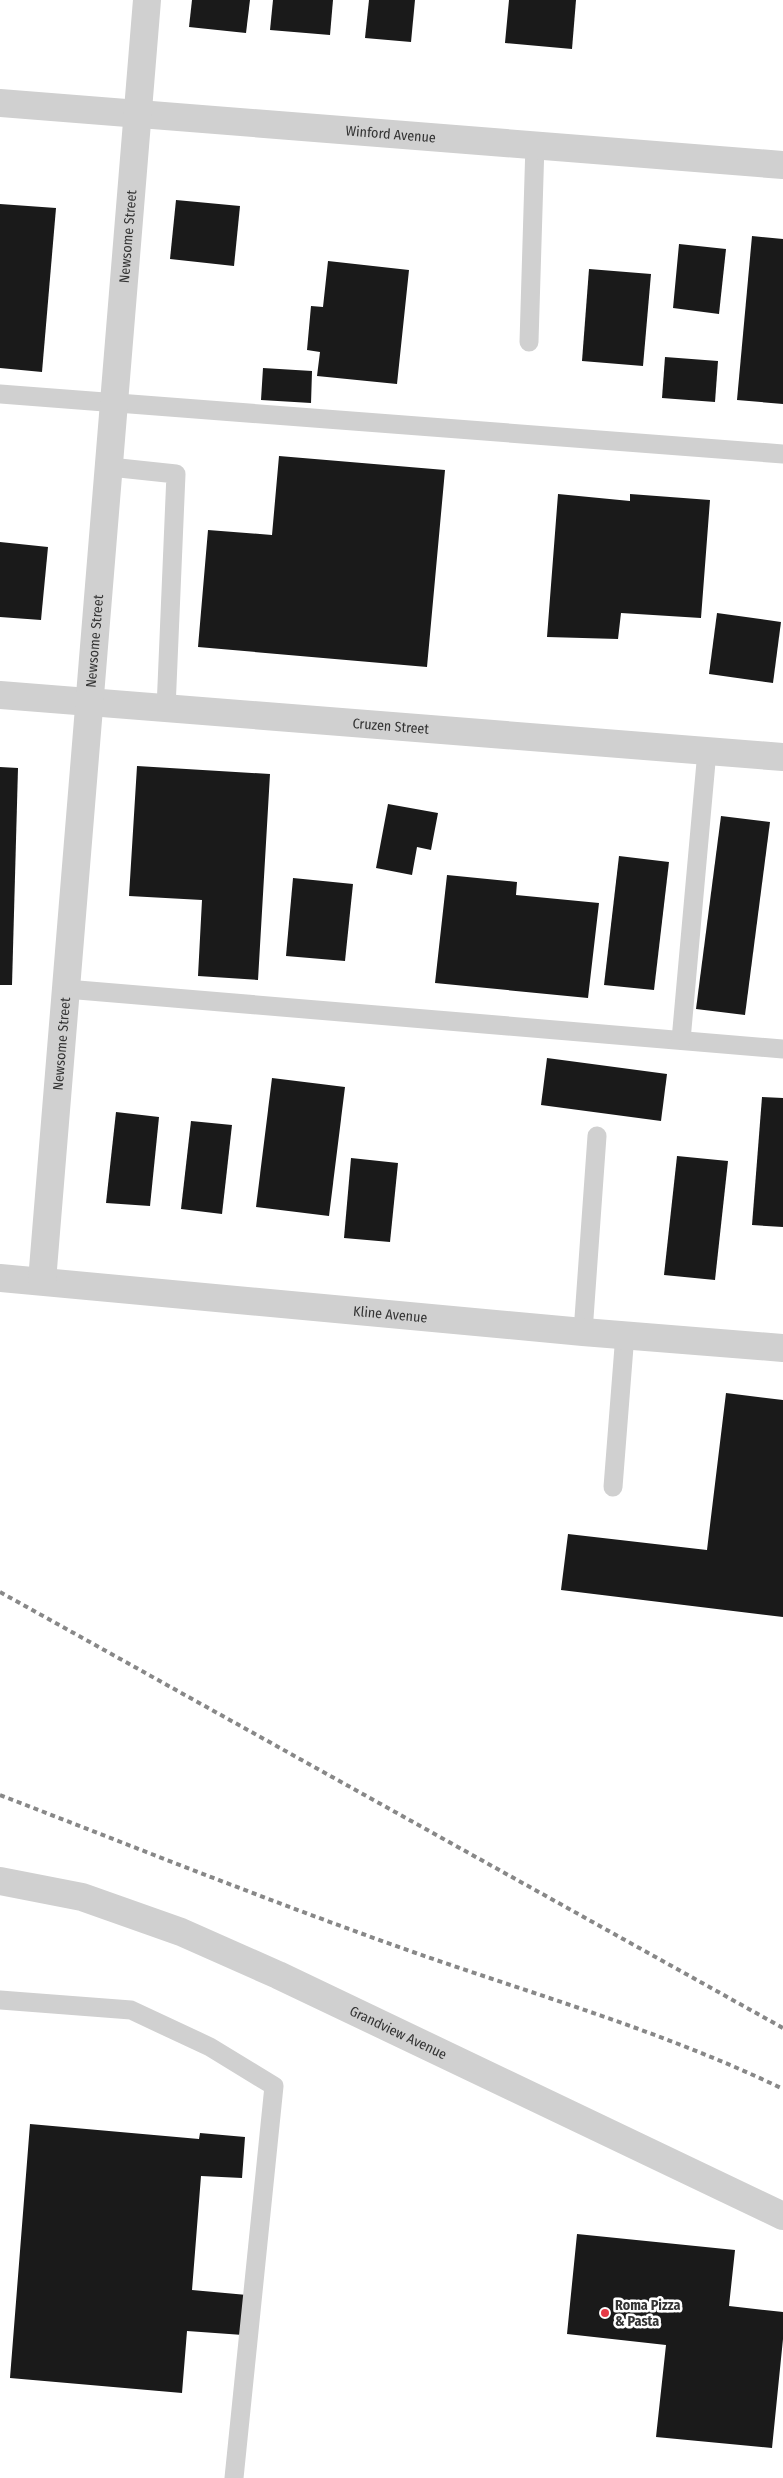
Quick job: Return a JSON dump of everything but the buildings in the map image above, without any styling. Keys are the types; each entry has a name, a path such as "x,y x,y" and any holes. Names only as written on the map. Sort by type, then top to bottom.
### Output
{"street":[{"name":"Newsome Street","path":"42,1281 147,0"},
{"name":"Winford Avenue","path":"0,103 783,165"},
{"name":"Cruzen Street","path":"0,695 783,757"},
{"name":"Kline Avenue","path":"0,1278 583,1332 783,1348"},
{"name":"Grandview Avenue","path":"0,1881 82,1897 181,1932 278,1975 783,2216"}],"lane":[{"path":"529,342 535,144"},
{"path":"0,394 783,454"},
{"path":"110,467 176,474 166,709"},
{"path":"680,1040 707,752"},
{"path":"66,989 783,1049"},
{"path":"583,1332 597,1136"},
{"path":"613,1487 625,1334"},
{"path":"0,2000 132,2010 210,2047 274,2086 234,2478"}],"railway":[{"path":"0,1592 783,2028"},
{"path":"0,1795 361,1933 647,2032 783,2089"}],"place":[{"name":"Roma Pizza & Pasta","path":"605,2313"}]}
